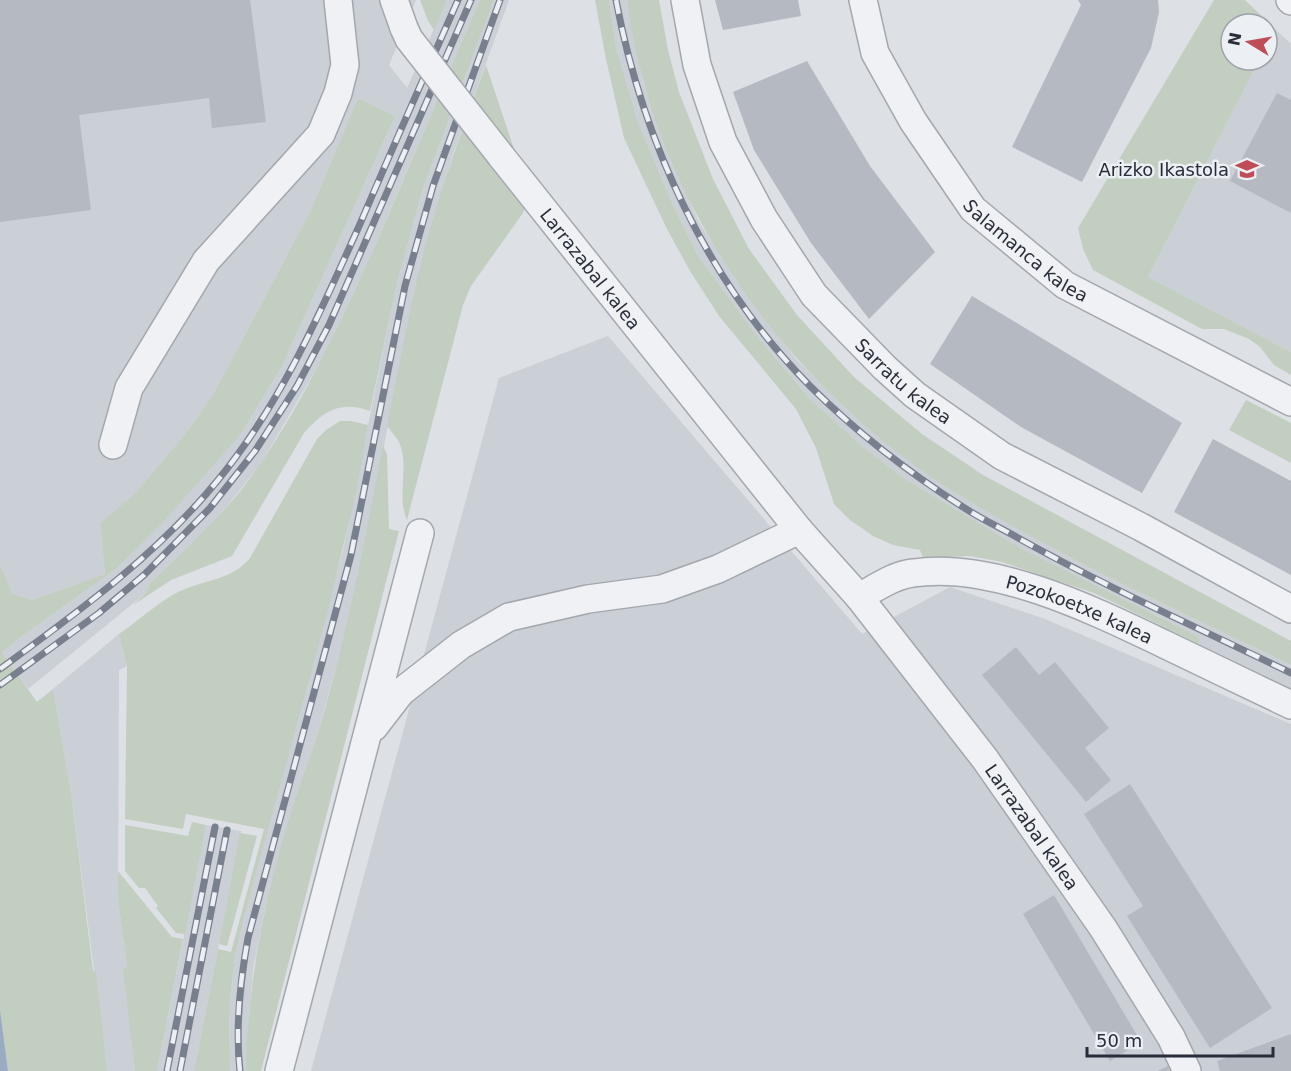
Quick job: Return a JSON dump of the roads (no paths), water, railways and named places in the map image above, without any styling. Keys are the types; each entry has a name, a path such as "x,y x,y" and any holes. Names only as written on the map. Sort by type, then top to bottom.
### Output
{"street":[{"path":"113,444 129,388 206,261 321,134 338,93 345,65 338,0"},
{"name":"Larrazabal kalea","path":"394,0 409,39 799,530 860,597 985,759 1103,928 1172,1037 1187,1071"},
{"name":"Sarratu kalea","path":"685,0 697,65 723,142 764,219 814,295 885,368 915,395 1002,456 1141,527 1291,609"},
{"name":"Salamanca kalea","path":"864,0 875,53 913,121 973,209 1065,285 1291,402"},
{"path":"367,736 401,692 460,645 509,617 588,599 662,589 718,569 799,530"},
{"path":"279,1071 420,533"},
{"name":"Pozokoetxe kalea","path":"860,597 889,580 910,573 930,571 971,574 1012,583 1091,609 1291,705"}],"water":[{"path":"0,1009 8,1071 0,1071"}],"railway":[{"path":"0,669 87,604 143,558 194,507 241,450 280,389 314,324 458,0"},
{"path":"0,685 99,613 144,575 210,508 255,451 297,386 329,325 471,0"},
{"path":"240,1071 239,1004 248,938 351,555 405,286 433,186 500,0"},
{"path":"616,0 643,106 684,207 710,256 740,302 773,345 810,386 883,451 970,511 1053,557 1291,673"},
{"path":"167,1071 215,827"},
{"path":"180,1071 227,830"}],"place":[{"name":"Arizko Ikastola","path":"1247,169"}]}
